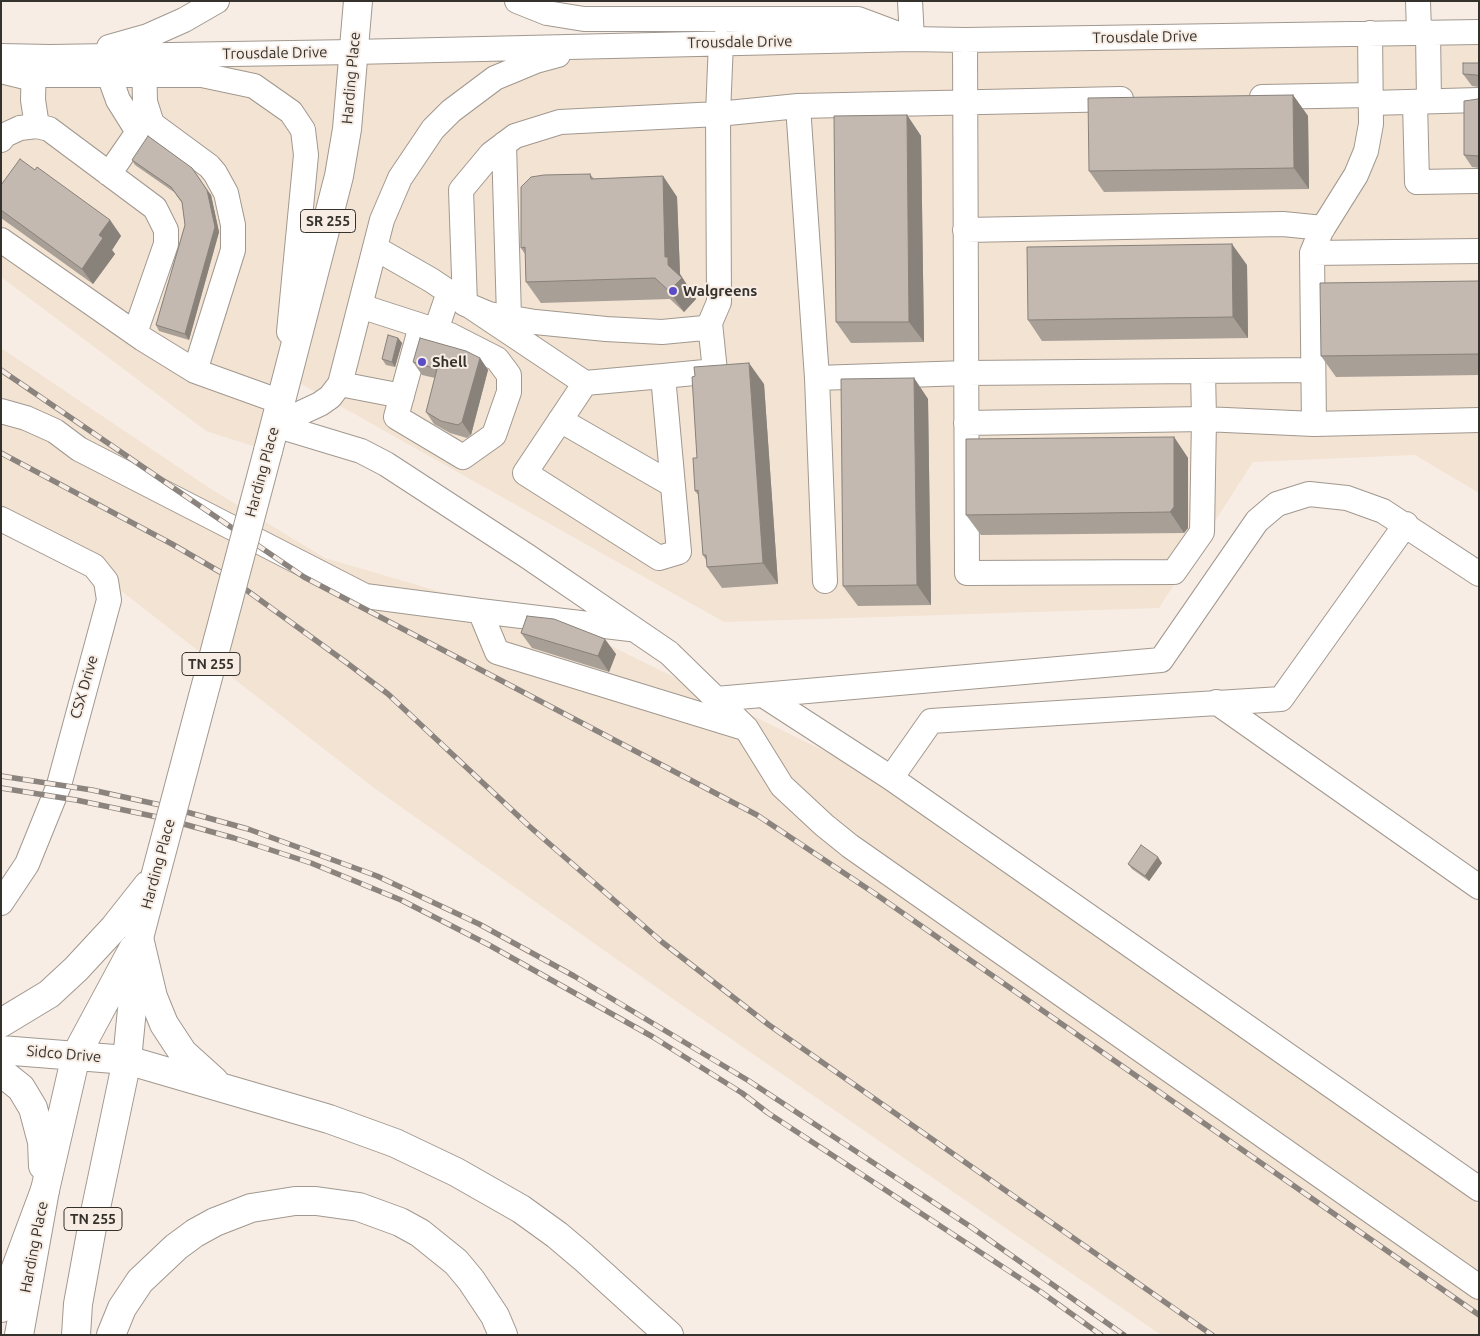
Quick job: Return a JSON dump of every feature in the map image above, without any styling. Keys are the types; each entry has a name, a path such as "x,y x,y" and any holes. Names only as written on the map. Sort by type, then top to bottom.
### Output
{"main road":[{"name":"Harding Place","path":"19,1335 45,1190 76,1056 126,933 155,877 339,176 347,128 358,1"},
{"name":"TN 255","path":"1,1023 48,994 76,969 126,933"},
{"name":"TN 255","path":"76,1335 78,1304 93,1222 127,1060 126,933"},
{"path":"126,933 173,1039 195,1066 221,1087"},
{"name":"Sidco Drive","path":"1,1050 127,1060 321,1116 395,1143 474,1181 520,1209 557,1235 584,1257 668,1335"},
{"path":"1,1072 21,1088 33,1108 42,1142 45,1190 1,1308"},
{"path":"111,1335 126,1300 140,1281 176,1247 195,1233 215,1222 251,1208 309,1201 359,1207 400,1222 420,1233 456,1262 472,1280 495,1316 503,1335"}],"street":[{"path":"67,56 148,36 184,20 217,1"},
{"path":"517,1 547,13 584,19 858,19 912,39 910,1"},
{"path":"1418,1 1423,32 1422,102 1417,182 1477,181"},
{"name":"Trousdale Drive","path":"1,56 24,69 67,56 145,65 354,52 599,45 1479,32"},
{"path":"1314,424 1312,253 1323,228 1362,163 1370,137 1370,33"},
{"path":"965,40 967,573 1174,572 1202,532 1203,371"},
{"path":"375,248 411,267 585,383 714,371 710,324 719,302 718,114 721,42"},
{"path":"280,404 320,404 330,397 340,384 382,220 400,178 428,135 451,111 477,89 514,69 536,60 599,45"},
{"path":"109,174 145,128 145,65"},
{"path":"37,126 33,100 24,69 109,75 145,65 254,86 268,94 291,112 302,130 306,156 280,404"},
{"path":"109,75 118,100 145,128 209,166 221,182 230,210 234,237 233,250 195,371"},
{"path":"1242,97 1371,99 1422,102 1479,100"},
{"path":"360,306 429,328 450,335 497,359 509,374 509,392 494,435 463,457 396,417 402,396 429,328 457,298 461,190 481,164 504,144 533,129 560,122 718,114 798,106 1143,98"},
{"path":"798,106 817,378 825,581"},
{"path":"1,140 5,135 20,128 37,126 49,129 155,208 166,230 166,244 135,333"},
{"path":"504,144 509,317"},
{"path":"965,230 1283,224 1323,228"},
{"path":"1,240 135,333 195,371 280,404 386,464 527,556 668,653 746,728 782,786 850,846 1479,1287"},
{"path":"1312,253 1479,251"},
{"path":"457,298 490,314 560,324 662,332 704,328 710,324"},
{"path":"817,378 966,373 1312,370"},
{"path":"585,383 524,473 659,558 679,552 663,376"},
{"path":"340,384 402,396"},
{"path":"1,411 26,418 55,431 79,449 365,596 634,630"},
{"path":"966,423 1204,419 1314,424 1479,420"},
{"path":"560,420 673,485"},
{"path":"716,699 1161,660 1257,521 1278,504 1309,494 1347,498 1365,503 1406,524 1479,574"},
{"name":"CSX Drive","path":"1,519 94,566 106,581 109,600 59,785 27,864 1,903"},
{"path":"890,778 931,721 1281,699 1406,524"},
{"path":"480,611 497,652 746,728"},
{"path":"763,695 890,778 1479,1190"},
{"path":"1216,702 1479,887"}],"shaded area":[{"path":"1479,32 1479,493 1415,455 1253,462 1159,608 724,622 287,376 268,451 206,431 1,277 1,55"},
{"path":"1,348 211,489 325,558 523,616 611,646 861,769 954,839 1091,932 1479,1205 1479,1335 1161,1335 673,999 374,788 33,522 1,520"}],"building":[{"path":"1463,63 1479,63 1479,77 1477,75 1463,74"},
{"path":"1293,95 1294,168 1089,171 1088,98"},
{"path":"1479,97 1479,156 1464,155 1464,101 1478,99"},
{"path":"907,115 909,322 836,322 834,116"},
{"path":"148,136 192,168 207,190 215,227 185,334 156,325 185,225 182,202 171,187 132,160"},
{"path":"20,159 35,170 37,167 110,220 99,235 103,238 82,269 1,210 1,185"},
{"name":"Walgreens","path":"590,174 591,179 663,176 665,257 668,257 668,265 682,278 669,291 655,278 526,282 525,247 521,248 521,187 531,177"},
{"path":"1232,244 1233,317 1028,320 1027,247"},
{"path":"1479,281 1479,354 1321,356 1320,283"},
{"path":"388,335 398,338 392,362 382,359"},
{"path":"420,338 466,351 480,358 462,422 458,425 441,421 426,412 437,369 413,362"},
{"path":"749,363 763,563 707,567 706,555 703,555 698,490 695,491 693,458 697,458 692,377 695,376 694,367"},
{"path":"914,378 917,585 843,586 841,379"},
{"path":"1174,437 1174,507 1170,512 966,515 966,439"},
{"path":"527,616 554,619 605,639 598,656 521,633"},
{"path":"1141,845 1158,857 1145,876 1128,864"}],"railway":[{"path":"1,370 304,577 757,815 874,893 1479,1315"},
{"path":"1,453 172,544 227,576 347,663 388,694 529,826 662,942 769,1025 1212,1335"},
{"path":"1,776 92,790 165,806 248,829 377,876 479,924 574,976 749,1081 971,1227 1124,1335"},
{"path":"1,788 76,800 162,818 234,838 311,863 401,900 489,945 653,1037 742,1093 768,1113 1041,1292 1101,1335"}],"place":[{"name":"Walgreens","path":"673,291"},
{"name":"Shell","path":"422,362"}]}
